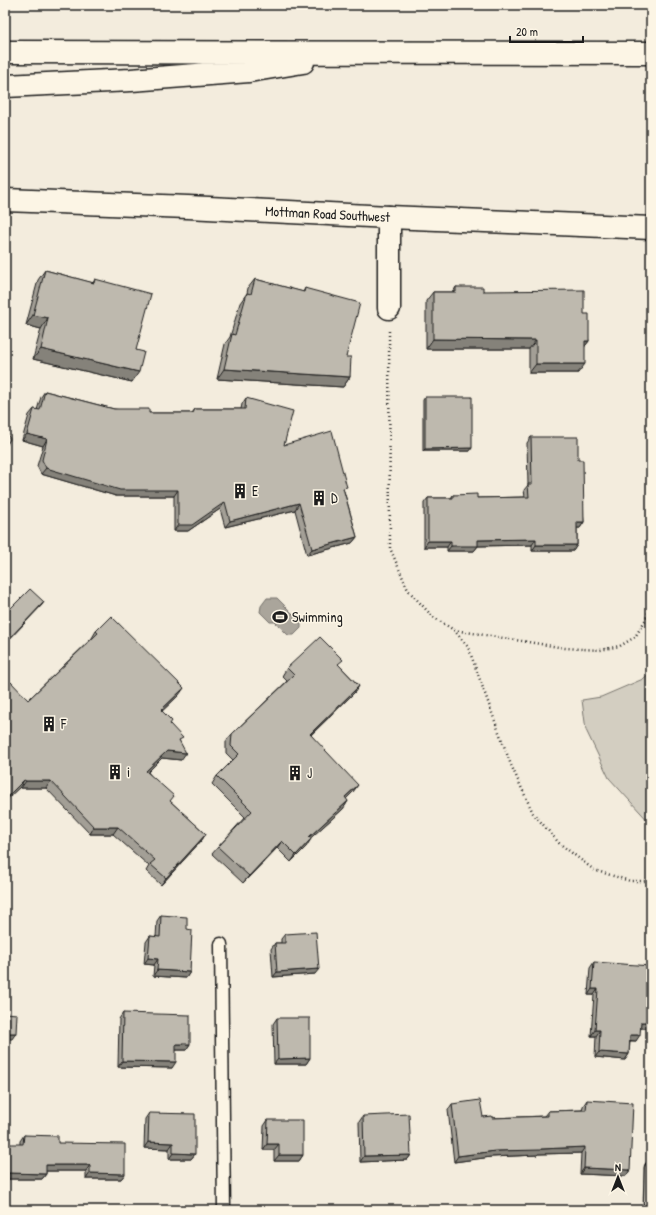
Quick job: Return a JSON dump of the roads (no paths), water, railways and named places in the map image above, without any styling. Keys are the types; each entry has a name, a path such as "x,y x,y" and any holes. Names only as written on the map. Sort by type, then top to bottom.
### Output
{"main road":[{"path":"5,52 651,52"},
{"path":"5,86 131,80 249,71 368,52"},
{"name":"Mottman Road Southwest","path":"5,200 651,228"},
{"path":"388,217 389,308"}],"lane":[{"path":"221,944 224,1210"},
{"path":"650,1210 651,1168"}],"place":[{"name":"E","path":"240,491"},
{"name":"D","path":"319,498"},
{"name":"Swimming","path":"280,617"},
{"name":"F","path":"49,724"},
{"name":"i","path":"115,772"},
{"name":"J","path":"295,773"}]}
